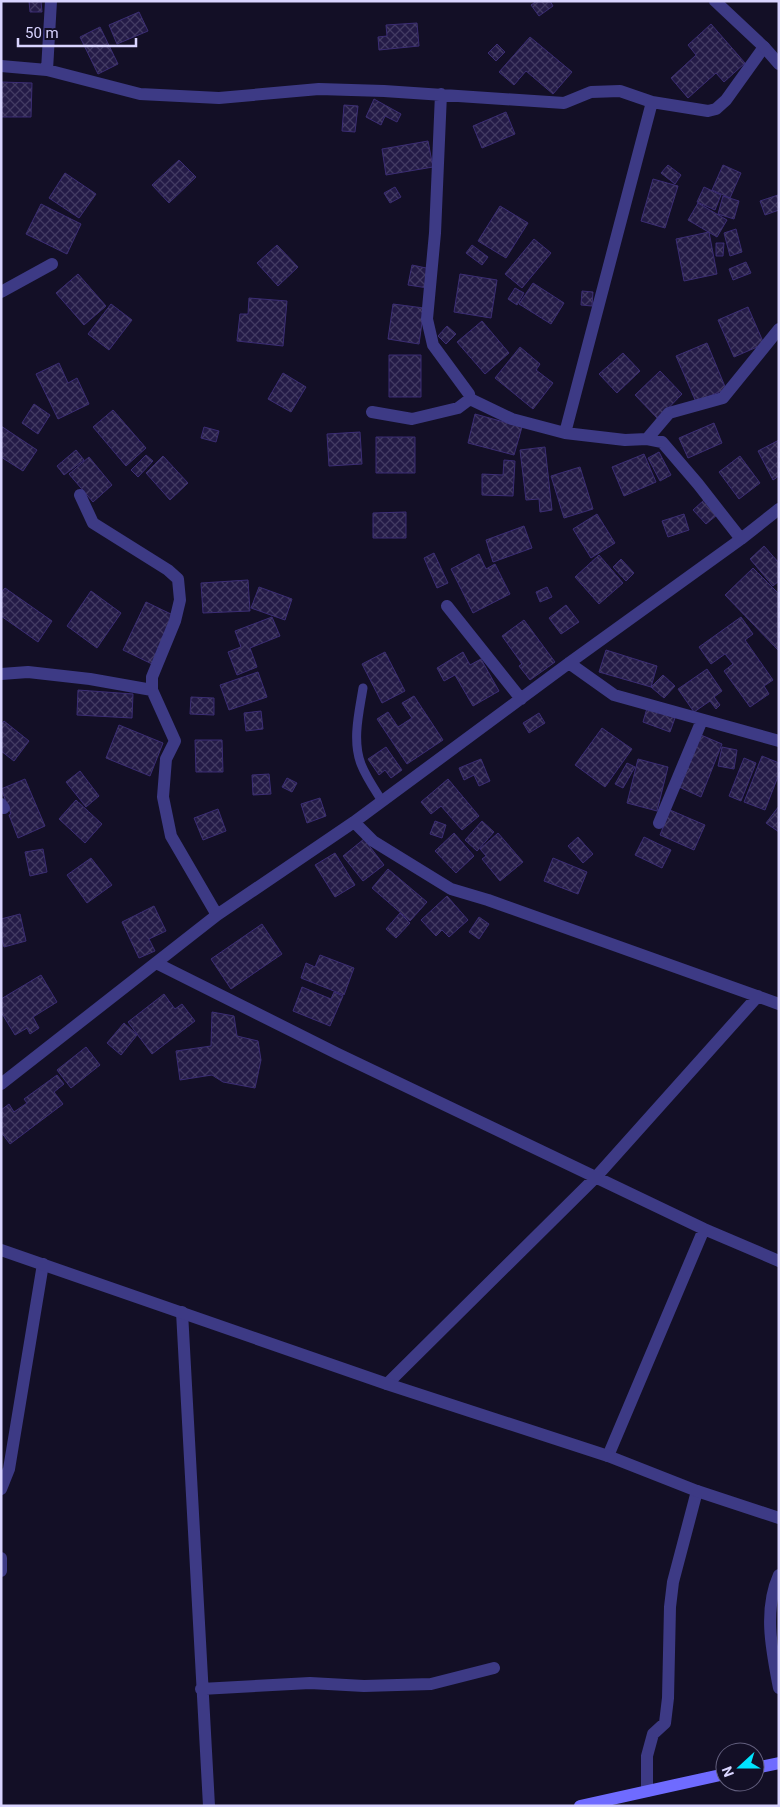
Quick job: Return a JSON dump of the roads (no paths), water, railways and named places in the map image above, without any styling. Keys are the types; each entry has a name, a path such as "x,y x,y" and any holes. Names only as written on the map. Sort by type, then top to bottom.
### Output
{"main road":[{"path":"765,1766 779,1763"},
{"path":"580,1806 715,1776"}],"street":[{"path":"47,70 51,1"},
{"path":"715,1 764,47 779,64"},
{"path":"1,66 47,70 140,94 219,98 319,89 441,94 564,103 591,92 620,91 652,102 708,111 716,109 726,100 764,47"},
{"path":"441,94 435,233 427,319 434,345 469,394 470,399 512,419 565,433 625,440 647,439 662,442 693,477 741,539"},
{"path":"565,433 652,102"},
{"path":"1,292 52,264"},
{"path":"647,439 669,413 722,398 779,329"},
{"path":"372,412 412,419 458,408 470,399"},
{"path":"80,495 93,524 168,570 178,579 180,600 175,621 152,677 152,690 175,741 166,759 163,797 171,836 217,915"},
{"path":"1,1084 217,915 354,822 779,510"},
{"path":"447,606 520,699"},
{"path":"569,663 614,695 779,741"},
{"path":"1,674 28,672 90,679 152,690"},
{"path":"659,824 702,720"},
{"path":"354,822 373,841 451,889 488,900 779,1004"},
{"path":"156,963 336,1053 704,1229 779,1261"},
{"path":"387,1384 596,1176 758,996"},
{"path":"608,1456 704,1229"},
{"path":"1,1250 387,1384 608,1456 697,1491 779,1518"},
{"path":"1,1489 9,1469 43,1264"},
{"path":"182,1312 201,1689 209,1806"},
{"path":"647,1791 647,1756 653,1734 665,1723 668,1698 670,1607 673,1582 697,1491"},
{"path":"1,1558 1,1571"},
{"path":"779,1574 770,1609 769,1626 779,1688"},
{"path":"201,1689 310,1683 364,1686 431,1684 494,1668"}],"lane":[{"path":"363,688 356,730 357,750 362,766 382,801"}]}
